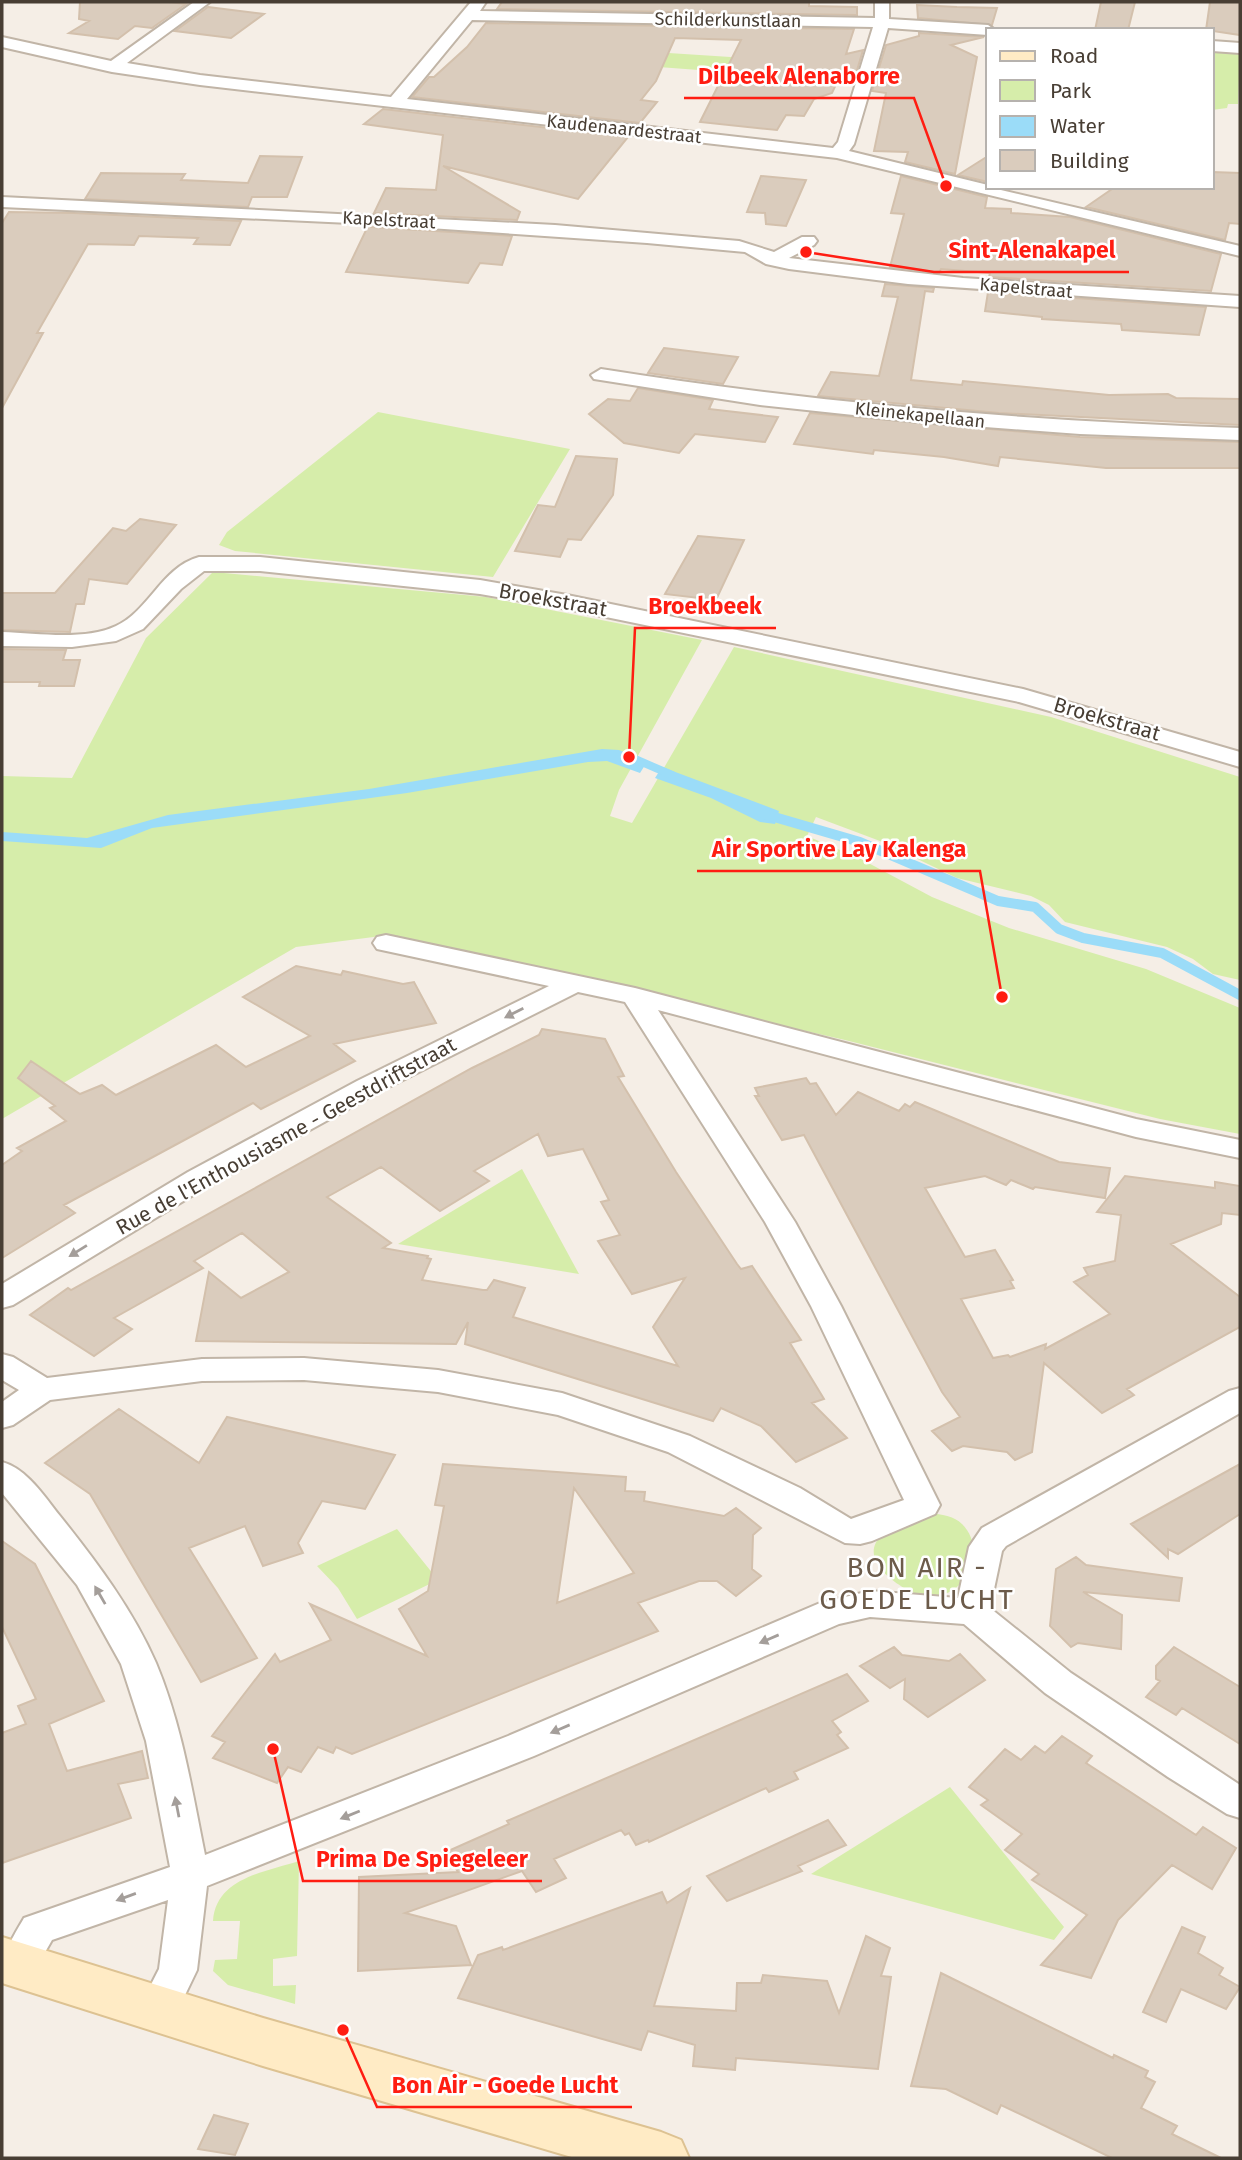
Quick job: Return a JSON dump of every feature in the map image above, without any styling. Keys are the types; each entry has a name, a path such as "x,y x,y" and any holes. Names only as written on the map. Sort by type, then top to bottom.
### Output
{"main road":[{"path":"10,1961 263,2042 662,2158"}],"street":[{"path":"112,66 203,2"},
{"path":"394,104 479,2"},
{"path":"837,153 846,144 881,23 883,2"},
{"name":"Schilderkunstlaan","path":"468,15 881,23 986,30"},
{"name":"Kaudenaardestraat","path":"2,42 112,66 394,104 837,153 986,189"},
{"path":"1214,46 1240,48"},
{"name":"Kaudenaardestraat","path":"987,189 1240,250"},
{"name":"Kapelstraat","path":"2,201 483,225 653,237 745,246 765,253 772,260 820,268 1051,292 1240,302"},
{"path":"772,260 808,241"},
{"name":"Kleinekapellaan","path":"601,375 912,415 1089,430 1240,434"},
{"name":"Broekstraat","path":"2,639 92,638 120,633 134,625 162,595 199,564 213,561 260,564 480,587 621,612 1023,696 1240,761"},
{"path":"386,943 635,996 1136,1128 1240,1149"},
{"name":"Rue de l'Enthousiasme - Geestdriftstraat","path":"2,1298 210,1173 368,1087 575,983"},
{"path":"2,1417 42,1390 202,1370 304,1369 438,1381 562,1404 679,1444 788,1497 845,1531 860,1532 923,1505 826,1306 780,1222 635,996"},
{"path":"2,1365 42,1390"},
{"path":"979,1617 986,1547 1004,1532 1240,1399"},
{"path":"2,1474 26,1497 89,1576 138,1663 164,1741 190,1874 178,1970 159,2008"},
{"path":"10,1961 38,1929 245,1857 522,1746 832,1612 870,1604 979,1617 1059,1683 1181,1767 1240,1803"}],"green space":[{"path":"1214,51 1240,53 1238,104 1228,104 1227,108 1214,110"},
{"path":"653,52 746,58 739,73 645,66"},
{"path":"378,412 570,449 493,577 235,551 219,545 227,532"},
{"path":"213,572 486,597 702,640 619,790 610,816 632,823 734,647 1051,717 1240,777 1240,980 1213,974 1193,959 1167,947 1065,922 1049,905 1031,896 957,878 880,841 816,817 807,836 859,858 932,897 1009,928 1146,969 1240,1008 1240,1134 1160,1119 845,1040 389,935 296,947 2,1119 2,776 72,778 146,638"},
{"path":"522,1169 579,1274 398,1244"},
{"path":"932,1513 959,1521 971,1537 973,1551 971,1566 954,1589 940,1595 923,1595 904,1588 890,1578 878,1565 874,1550 876,1542 888,1530"},
{"path":"397,1529 438,1580 357,1619 338,1588 317,1566"},
{"path":"950,1787 1064,1927 1054,1940 811,1874"},
{"path":"299,1861 297,1956 273,1959 273,1986 296,1985 295,2004 228,1985 213,1971 215,1960 237,1959 240,1921 213,1921 216,1907 223,1895 233,1886 258,1873"}],"water":[{"path":"602,749 619,750 647,762 640,773 607,761 588,762 407,793 152,828 101,848 2,841 2,832 87,838 168,815 369,789"},
{"path":"662,767 779,811 775,824 760,822 711,798 655,778"}],"building":[{"path":"80,2 186,4 152,28 135,26 118,39 69,33 89,21 79,19"},
{"path":"502,2 809,2 809,6 857,7 857,15 497,9"},
{"path":"1101,2 1135,2 1128,28 1095,28"},
{"path":"1210,2 1240,2 1240,35 1206,28"},
{"path":"917,5 997,8 992,25 918,18"},
{"path":"208,7 264,14 231,38 175,31"},
{"path":"486,23 854,29 846,54 863,50 853,84 839,78 832,93 814,99 804,116 786,115 777,130 700,122 741,40 675,38 656,81 641,100 657,102 640,123 412,97 429,77 434,77 467,47"},
{"path":"919,33 984,37 951,45 977,57 955,174 905,162 908,152 874,151 886,93 872,91 886,45 919,36"},
{"path":"383,109 628,137 578,199 443,166 520,212 517,220 374,213 386,188 436,190 443,135 364,124"},
{"path":"260,156 302,157 287,197 252,197 248,207 85,199 101,173 185,174 181,180 248,183"},
{"path":"986,157 986,182 958,175"},
{"path":"1214,172 1240,173 1240,224 1229,223 1225,240 1086,207 1112,189 1214,189"},
{"path":"761,176 806,180 786,226 766,224 765,213 747,212"},
{"path":"901,176 987,197 985,208 1011,209 1011,213 1070,217 1221,254 1211,291 989,277 990,273 941,269 939,273 890,267 904,214 891,213"},
{"path":"9,212 241,221 230,245 194,244 198,238 139,236 134,245 88,244 37,333 43,333 2,408 2,223"},
{"path":"368,226 512,236 502,265 480,263 468,283 346,272"},
{"path":"885,284 934,288 933,292 925,291 911,380 962,385 963,381 1109,395 1168,394 1176,398 1240,399 1240,425 999,413 818,396 831,372 879,376 898,297 882,296"},
{"path":"988,292 1206,307 1199,335 1122,330 1121,324 1042,319 985,311"},
{"path":"664,348 738,357 723,384 648,373"},
{"path":"638,388 713,400 709,409 778,417 765,442 695,434 679,453 624,443 589,414 608,399 630,401"},
{"path":"810,413 1080,437 1240,442 1240,468 1106,468 1000,457 998,466 944,457 874,450 873,454 794,444"},
{"path":"576,456 617,459 613,495 581,540 568,539 560,557 515,551 538,505 555,507"},
{"path":"140,519 176,525 127,584 89,579 84,604 76,604 70,632 2,630 2,593 55,593 113,528 126,531"},
{"path":"698,536 744,540 716,600 665,594"},
{"path":"2,649 66,650 63,660 80,660 74,686 39,686 40,682 2,682"},
{"path":"296,966 341,975 343,971 403,984 414,982 436,1023 334,1044 355,1061 261,1109 253,1103 64,1205 75,1213 2,1258 2,1165 22,1151 17,1148 66,1121 50,1108 55,1106 18,1078 31,1061 80,1094 102,1085 116,1095 216,1045 246,1067 310,1036 243,997"},
{"path":"542,1029 605,1039 624,1076 618,1077 676,1172 737,1264 741,1269 752,1266 801,1340 790,1343 824,1399 812,1403 847,1438 796,1462 761,1426 721,1408 713,1421 465,1344 468,1322 456,1344 196,1341 209,1272 241,1298 289,1272 242,1233 194,1261 203,1268 114,1318 132,1329 94,1356 30,1315 68,1288 71,1290 472,1068 539,1035","holes":["538,1134 548,1156 583,1149 609,1200 601,1202 620,1235 598,1241 632,1294 685,1278 653,1327 678,1366 513,1317 525,1288 494,1280 487,1290 422,1280 431,1259 427,1258 428,1256 383,1248 391,1243 327,1197 381,1167 440,1211 489,1181 474,1171"]},
{"path":"806,1078 810,1084 816,1083 836,1115 858,1092 899,1111 905,1104 910,1107 915,1102 1059,1162 1110,1168 1105,1198 1035,1187 1033,1189 1011,1180 1006,1185 985,1176 925,1188 965,1257 995,1250 1013,1280 1010,1281 1014,1288 961,1299 993,1358 1008,1355 1010,1357 1046,1344 1045,1349 1110,1314 1074,1282 1088,1275 1084,1268 1115,1261 1121,1215 1097,1212 1125,1176 1215,1188 1215,1182 1240,1186 1240,1215 1222,1213 1221,1224 1171,1244 1240,1297 1240,1327 1127,1389 1134,1395 1102,1413 1044,1363 1032,1452 1015,1460 1007,1452 963,1446 952,1451 932,1431 960,1417 942,1392 804,1135 782,1140 755,1096 759,1096 755,1088"},
{"path":"119,1409 199,1463 227,1417 395,1455 365,1509 322,1501 298,1543 303,1553 263,1566 245,1526 189,1548 257,1658 201,1682 90,1494 45,1463"},
{"path":"443,1464 626,1477 625,1491 645,1492 644,1501 724,1516 736,1508 761,1528 753,1535 752,1569 761,1576 736,1596 717,1581 699,1581 638,1603 658,1631 352,1754 336,1747 333,1753 318,1747 301,1772 288,1767 277,1783 213,1758 225,1742 212,1736 275,1654 280,1662 331,1640 310,1604 427,1656 399,1609 428,1591 444,1506 435,1505","holes":["574,1488 634,1573 557,1603"]},
{"path":"1240,1464 1240,1514 1178,1554 1168,1549 1168,1558 1131,1524"},
{"path":"2,1541 35,1564 104,1701 49,1724 67,1771 142,1751 148,1778 118,1784 131,1818 2,1863 2,1733 26,1724 18,1706 36,1699 2,1627"},
{"path":"1076,1557 1086,1565 1182,1578 1179,1601 1083,1592 1122,1615 1121,1649 1078,1643 1071,1647 1050,1626 1056,1569"},
{"path":"894,1647 902,1655 949,1661 960,1654 985,1680 928,1717 904,1699 905,1679 890,1688 860,1666"},
{"path":"1174,1647 1240,1687 1240,1744 1182,1708 1176,1715 1146,1697 1160,1681 1156,1679 1156,1666"},
{"path":"847,1674 868,1701 832,1721 841,1732 837,1735 848,1748 794,1772 798,1779 769,1792 766,1788 649,1842 648,1840 636,1845 629,1833 625,1835 621,1830 554,1859 566,1878 536,1892 522,1871 405,1913 456,1926 471,1965 358,1971 359,1877 458,1872 446,1852 509,1824 507,1821"},
{"path":"1062,1736 1092,1756 1086,1763 1196,1835 1203,1827 1236,1848 1212,1889 1172,1865 1118,1920 1091,1978 1041,1965 1087,1915 1032,1880 1039,1874 1005,1850 1022,1834 981,1805 988,1800 969,1787 1005,1749 1021,1760 1035,1746 1045,1753"},
{"path":"828,1820 846,1845 798,1866 802,1871 727,1901 707,1876"},
{"path":"690,1888 654,2006 736,2011 737,1983 761,1983 763,1975 827,1981 839,2013 866,1936 890,1948 881,1976 891,1977 878,2069 736,2058 735,2070 693,2066 695,2045 648,2031 641,2050 458,1998 478,1955 502,1947 503,1950 662,1892 667,1903"},
{"path":"1182,1927 1205,1937 1198,1953 1223,1968 1219,1975 1240,1987 1226,2009 1181,1989 1166,2022 1143,2012"},
{"path":"941,1973 1113,2058 1114,2055 1148,2071 1145,2077 1155,2082 1141,2108 1177,2126 1172,2134 1221,2158 1112,2158 1001,2105 997,2114 946,2089 911,2086"},
{"path":"214,2115 248,2124 235,2155 198,2149"}],"waterway":[{"path":"635,759 672,775"},
{"path":"764,814 860,842 998,901 1035,907 1059,929 1083,938 1162,953 1240,995"}],"place":[{"name":"Dilbeek Alenaborre","path":"946,186"},
{"name":"Sint-Alenakapel","path":"806,252"},
{"name":"Broekbeek","path":"629,757"},
{"name":"Air Sportive Lay Kalenga","path":"1002,997"},
{"name":"Prima De Spiegeleer","path":"273,1749"},
{"name":"Bon Air - Goede Lucht","path":"343,2030"}],"district":[{"name":"BON AIR - GOEDE LUCHT","path":"917,1583"}]}
